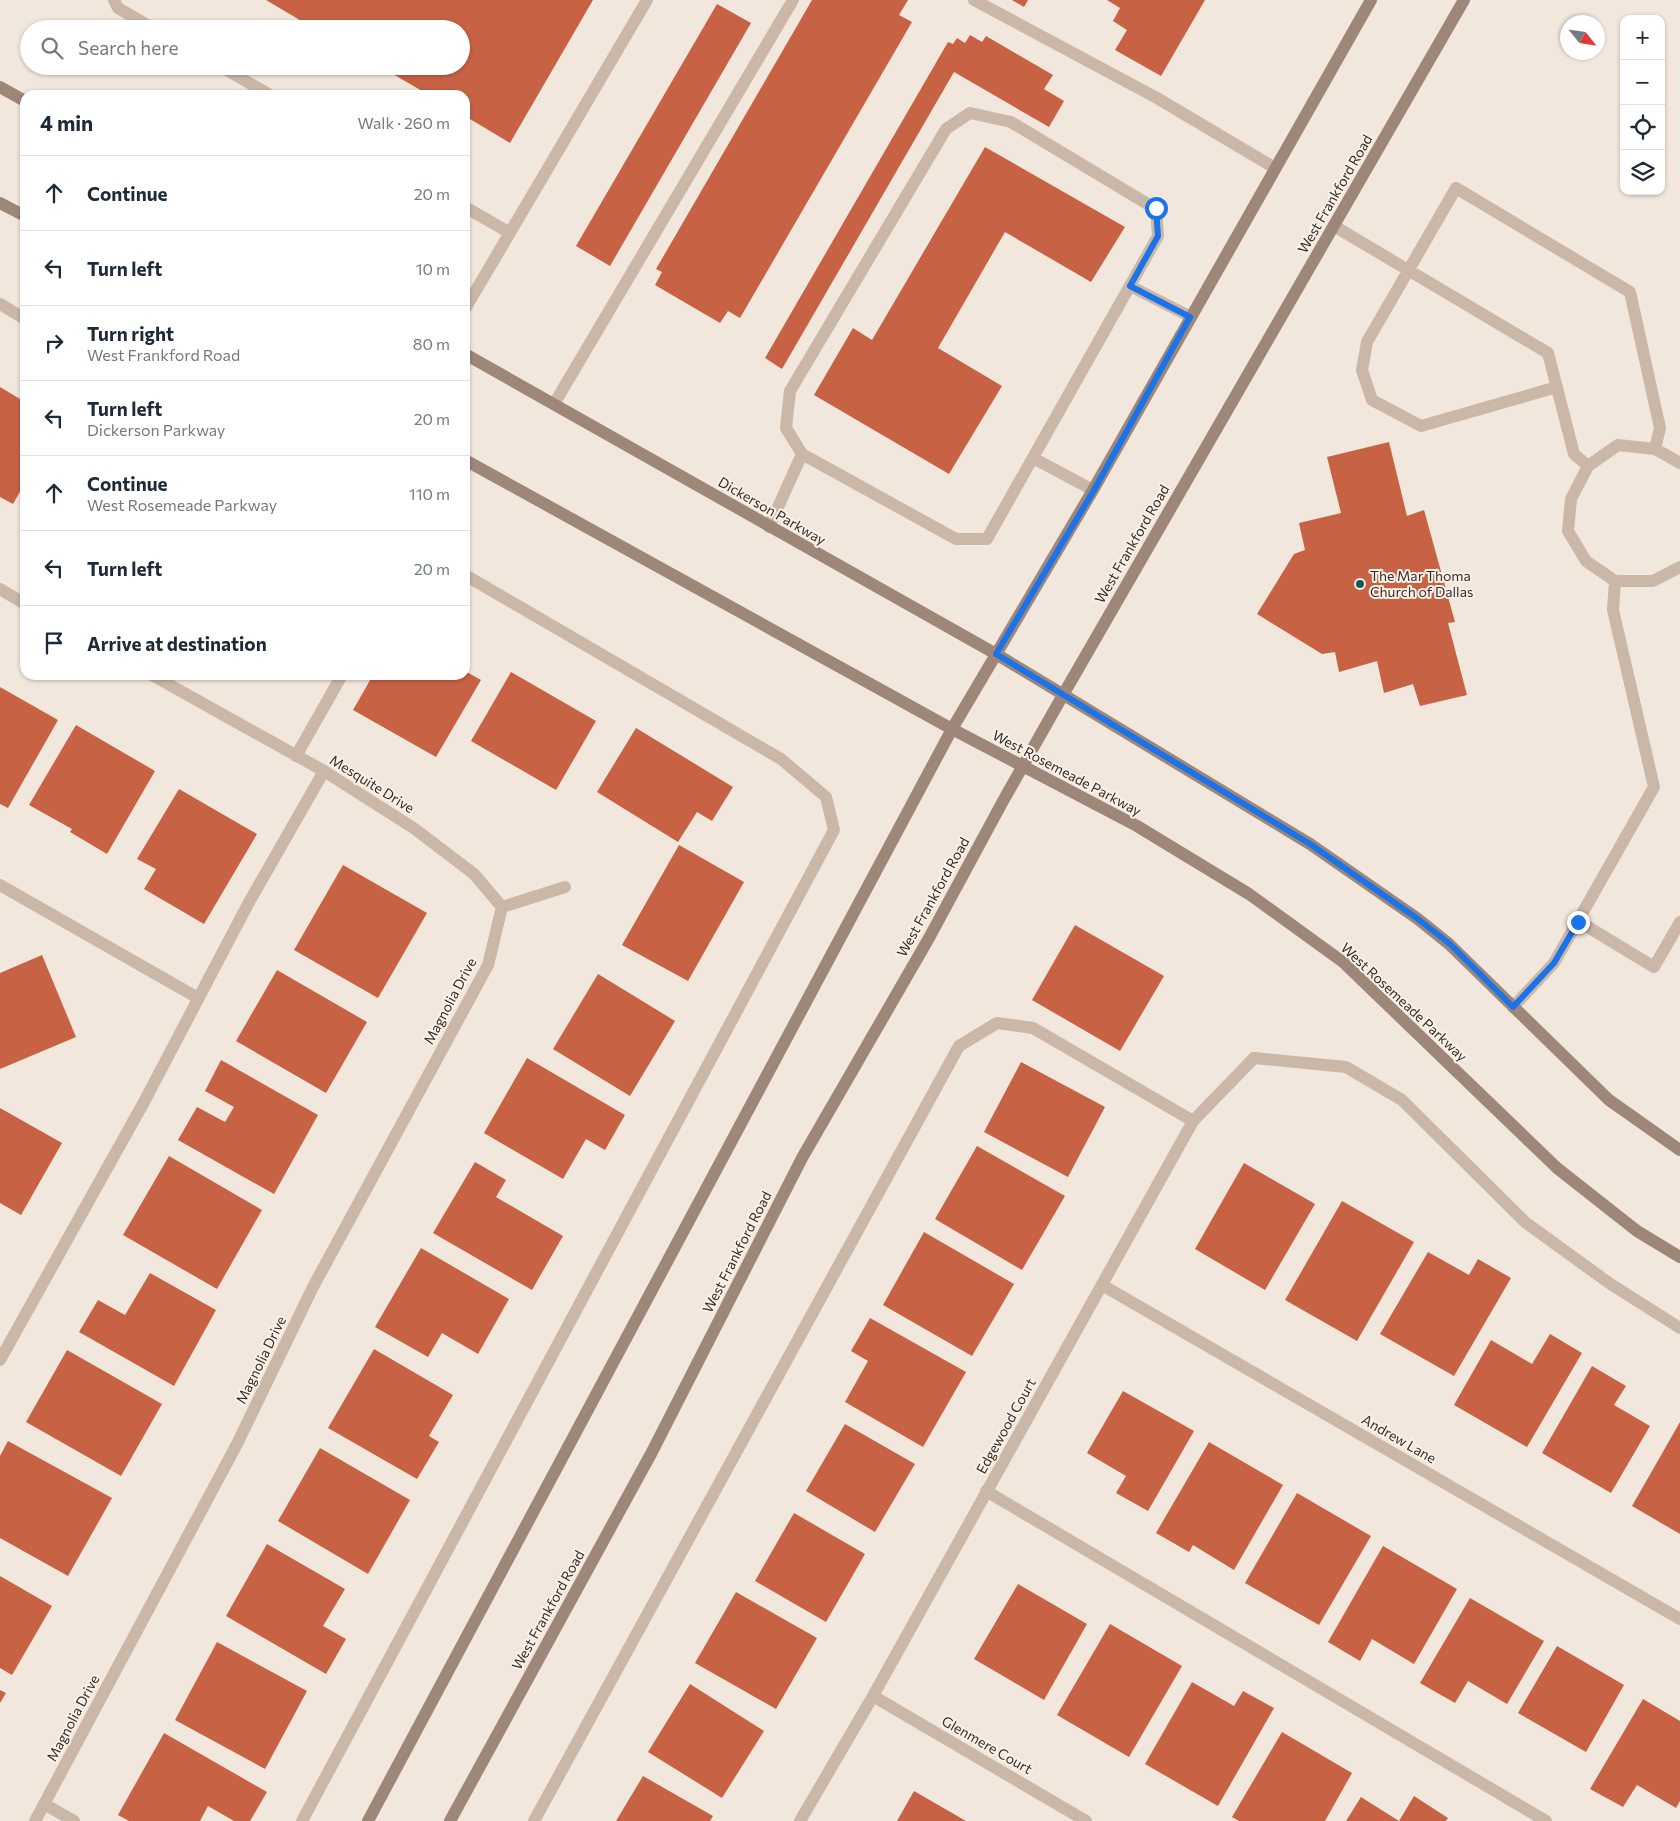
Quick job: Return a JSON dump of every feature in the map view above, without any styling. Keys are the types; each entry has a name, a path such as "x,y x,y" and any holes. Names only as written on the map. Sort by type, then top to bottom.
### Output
{"main road":[{"path":"368,1821 952,729 1094,490 1190,317 1371,0"},
{"name":"West Frankford Road","path":"450,1821 652,1452 802,1158 929,938 1063,695 1464,0"},
{"path":"0,87 20,98"},
{"path":"0,203 20,213"},
{"name":"Dickerson Parkway","path":"470,357 996,654 1063,695"},
{"path":"470,463 952,729"},
{"path":"1063,695 1310,844 1410,913 1450,944 1608,1100 1680,1150"},
{"name":"West Rosemeade Parkway","path":"952,729 1137,826 1249,894 1343,962 1557,1168 1637,1231 1680,1257"}],"street":[{"path":"114,0 118,8 139,20"},
{"path":"470,301 647,0"},
{"path":"554,404 793,0"},
{"path":"974,0 1157,98 1275,168"},
{"path":"236,75 261,90"},
{"path":"970,113 1011,122 1156,208 1158,236 1130,286 987,539 956,539 802,454 786,428 790,391 946,130 970,113"},
{"path":"1557,387 1421,426 1372,400 1362,370 1367,342 1456,188 1630,292 1660,428 1655,449"},
{"path":"470,210 510,233"},
{"path":"1334,226 1548,353 1574,454 1588,466"},
{"path":"1130,286 1190,317"},
{"path":"0,304 20,316"},
{"path":"1680,463 1655,449 1618,445 1588,466 1571,499 1568,532 1586,561 1615,581 1653,581 1680,566"},
{"path":"769,527 802,454"},
{"path":"1033,458 1094,490"},
{"path":"302,1821 834,830 826,797 781,759 470,578"},
{"path":"1513,1007 1554,963 1654,788 1613,610 1615,581"},
{"path":"0,589 20,601"},
{"name":"Mesquite Drive","path":"161,680 324,771 415,829 474,874 502,907"},
{"path":"296,756 339,680"},
{"path":"0,1360 144,1102 248,904 324,771"},
{"path":"0,885 198,998"},
{"path":"502,907 565,888"},
{"name":"Magnolia Drive","path":"34,1821 237,1444 318,1278 488,965 502,907"},
{"path":"1578,922 1654,967 1680,922"},
{"path":"534,1821 959,1046 997,1022 1033,1028 1193,1121"},
{"name":"Edgewood Court","path":"800,1821 872,1696 1193,1121 1254,1058 1346,1066 1402,1100 1525,1222 1609,1284 1680,1328"},
{"name":"Andrew Lane","path":"1102,1285 1680,1620"},
{"path":"986,1491 1546,1821"},
{"name":"Glenmere Court","path":"872,1696 1079,1819"},
{"path":"44,1804 74,1821"}],"building":[{"path":"266,0 593,0 510,143 470,119 470,90 420,90 395,75 470,75 470,20 300,20"},
{"path":"812,0 908,0 899,15 912,22 740,318 728,311 720,323 655,285 662,272 656,269"},
{"path":"1012,0 1028,0 1024,7"},
{"path":"1107,0 1205,0 1161,76 1115,50 1127,30 1113,21 1120,8"},
{"path":"717,4 751,23 610,266 576,246"},
{"path":"970,35 982,42 986,36 1053,75 1044,89 1064,101 1049,127 954,72 782,369 765,358 948,42 953,44 957,38 965,43"},
{"path":"985,147 1125,227 1091,282 1005,232 938,348 1002,386 949,474 814,395 853,328 872,340"},
{"path":"0,387 20,399 20,492 13,504 0,497"},
{"name":"The Mar Thoma Church of Dallas","path":"1389,442 1407,516 1424,510 1455,622 1448,623 1467,695 1420,706 1413,684 1384,693 1377,661 1339,672 1335,652 1322,654 1257,614 1294,554 1305,550 1299,523 1341,513 1327,457"},
{"path":"511,672 596,721 556,790 471,741"},
{"path":"470,674 481,680 436,757 353,710 370,680 470,680"},
{"path":"0,687 58,720 8,808 0,804"},
{"path":"76,725 155,771 107,854 70,832 72,829 29,805"},
{"path":"636,728 733,787 712,821 697,812 678,842 597,792"},
{"path":"179,789 257,834 204,924 144,889 156,869 137,859"},
{"path":"679,845 744,882 688,981 622,945"},
{"path":"343,865 427,913 378,998 294,950"},
{"path":"1075,925 1164,976 1120,1051 1032,1000"},
{"path":"42,955 76,1037 0,1069 0,973"},
{"path":"277,970 367,1022 326,1093 236,1041"},
{"path":"598,974 675,1021 630,1096 553,1049"},
{"path":"527,1058 625,1115 605,1150 586,1139 563,1179 484,1133"},
{"path":"221,1060 318,1115 274,1194 178,1140 197,1107 225,1122 234,1107 205,1091"},
{"path":"1021,1062 1105,1107 1068,1177 984,1132"},
{"path":"0,1108 62,1143 21,1215 0,1203"},
{"path":"977,1146 1065,1196 1022,1270 935,1219"},
{"path":"169,1156 262,1210 217,1289 123,1235"},
{"path":"475,1162 506,1180 496,1197 563,1236 532,1290 433,1233"},
{"path":"1244,1163 1315,1204 1265,1290 1195,1249"},
{"path":"1342,1201 1414,1242 1357,1341 1285,1300"},
{"path":"924,1232 1014,1284 972,1356 883,1305"},
{"path":"421,1248 509,1299 478,1354 442,1333 428,1357 375,1327"},
{"path":"1428,1252 1469,1275 1478,1259 1511,1278 1454,1376 1380,1334"},
{"path":"150,1273 216,1310 174,1386 79,1332 98,1300 125,1315"},
{"path":"870,1318 966,1372 923,1447 845,1402 868,1361 851,1351"},
{"path":"1550,1334 1582,1353 1527,1447 1454,1405 1491,1340 1532,1364"},
{"path":"374,1349 453,1395 429,1436 439,1442 417,1479 328,1428"},
{"path":"67,1350 162,1404 121,1476 26,1422"},
{"path":"1592,1366 1626,1386 1614,1405 1650,1426 1611,1493 1542,1453"},
{"path":"1123,1391 1194,1431 1148,1511 1116,1493 1126,1476 1087,1453"},
{"path":"1680,1422 1680,1534 1632,1506"},
{"path":"845,1424 915,1464 875,1532 806,1491"},
{"path":"8,1441 112,1498 68,1576 0,1538 0,1456"},
{"path":"1209,1442 1283,1485 1234,1570 1193,1545 1189,1552 1156,1533"},
{"path":"320,1448 410,1500 368,1574 278,1521"},
{"path":"1297,1493 1371,1536 1319,1625 1245,1583"},
{"path":"794,1513 865,1554 826,1622 755,1581"},
{"path":"267,1544 345,1589 323,1626 346,1639 326,1674 226,1616"},
{"path":"1383,1546 1457,1589 1414,1664 1372,1639 1360,1661 1328,1642"},
{"path":"0,1576 52,1606 12,1675 0,1668"},
{"path":"1018,1584 1087,1624 1044,1700 974,1659"},
{"path":"736,1592 817,1638 776,1709 695,1663"},
{"path":"1470,1598 1544,1641 1507,1704 1468,1681 1455,1703 1420,1683"},
{"path":"1110,1624 1182,1666 1129,1757 1057,1715"},
{"path":"217,1642 307,1691 265,1769 175,1720"},
{"path":"1557,1646 1624,1685 1586,1752 1518,1713"},
{"path":"1192,1682 1234,1706 1243,1691 1274,1708 1218,1806 1145,1764"},
{"path":"690,1684 764,1731 722,1798 648,1752"},
{"path":"0,1690 6,1693 0,1703"},
{"path":"1643,1699 1680,1721 1680,1801 1676,1808 1637,1785 1623,1807 1590,1789"},
{"path":"1282,1732 1352,1773 1325,1821 1239,1821 1232,1817"},
{"path":"164,1733 267,1792 250,1821 234,1821 208,1806 200,1821 129,1821 118,1815"},
{"path":"643,1776 713,1816 710,1821 616,1821"},
{"path":"914,1791 966,1821 897,1821"},
{"path":"1414,1796 1448,1818 1446,1821 1399,1821"},
{"path":"1361,1797 1399,1821 1346,1821"}],"place":[{"name":"The Mar Thoma Church of Dallas","path":"1360,584"}],"route":[{"path":"1156,208 1158,236 1130,286 1190,317 1094,490 996,654 1310,844 1418,919 1450,944 1513,1007 1554,963 1578,922"}]}
